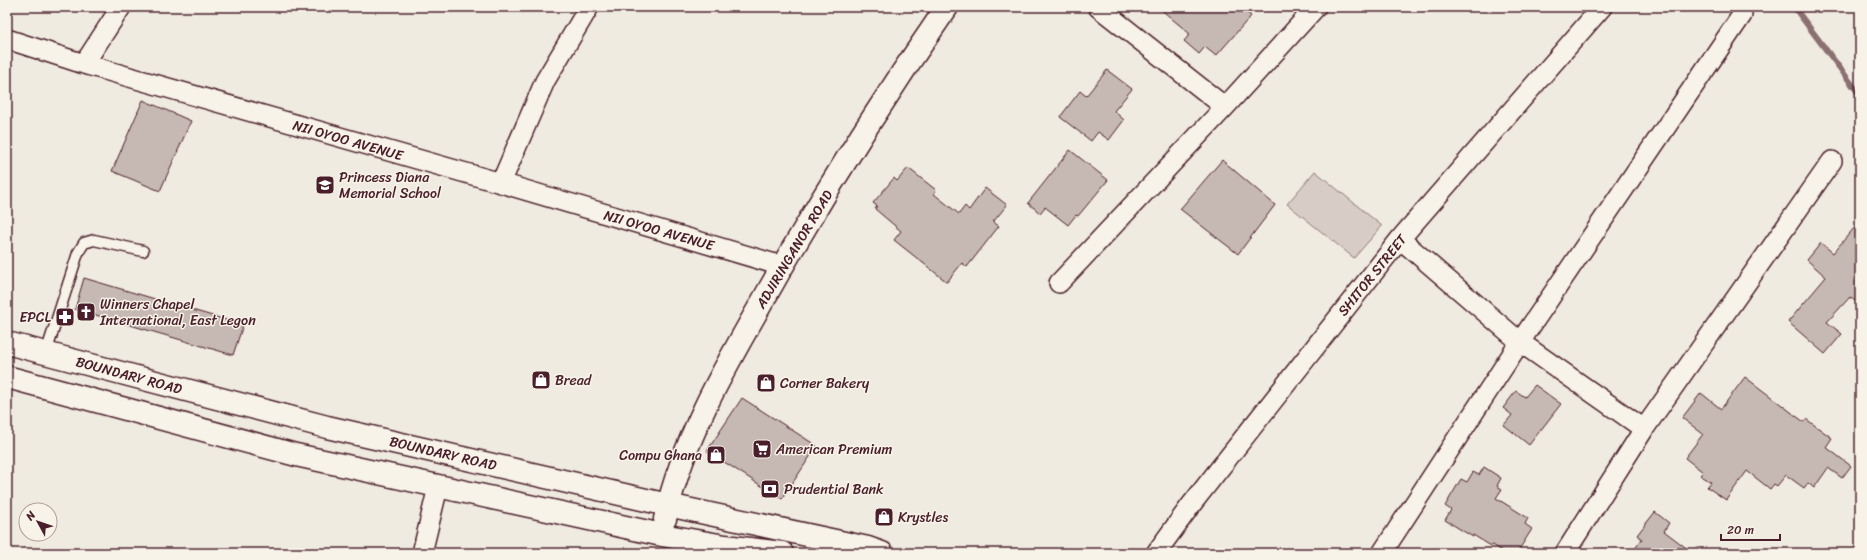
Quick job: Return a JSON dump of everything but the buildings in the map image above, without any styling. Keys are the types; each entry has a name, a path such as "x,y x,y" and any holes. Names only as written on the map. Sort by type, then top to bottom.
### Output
{"main road":[{"name":"ADJIRINGANOR ROAD","path":"662,535 668,505 683,458 706,406 782,266 898,77 947,7"},
{"name":"BOUNDARY ROAD","path":"7,343 327,427 668,505 868,548 882,553"},
{"path":"7,377 296,456 725,550 782,553"}],"street":[{"path":"84,64 121,7"},
{"path":"501,183 545,81 589,7"},
{"path":"1098,7 1225,107"},
{"path":"1059,283 1225,107 1316,7"},
{"name":"SHITOR STREET","path":"1156,553 1191,505 1400,239 1602,7"},
{"path":"1382,553 1520,342 1742,15"},
{"name":"NII OYOO AVENUE","path":"7,39 84,64 501,183 782,266"},
{"path":"1565,553 1644,429 1832,161"},
{"path":"1400,239 1520,342 1644,429"},
{"path":"422,553 438,487"}],"lane":[{"path":"46,353 78,253 84,243 94,240 143,251"}],"shaded area":[{"path":"1315,171 1382,226 1354,258 1287,204"}],"waterway":[{"path":"1794,7 1860,95"}],"place":[{"name":"Princess Diana Memorial School","path":"325,185"},
{"name":"Winners Chapel International, East Legon","path":"86,312"},
{"name":"EPCL","path":"65,317"},
{"name":"Bread","path":"541,380"},
{"name":"Corner Bakery","path":"766,383"},
{"name":"American Premium","path":"762,449"},
{"name":"Compu Ghana","path":"716,455"},
{"name":"Prudential Bank","path":"770,489"},
{"name":"Krystles","path":"884,517"}]}
